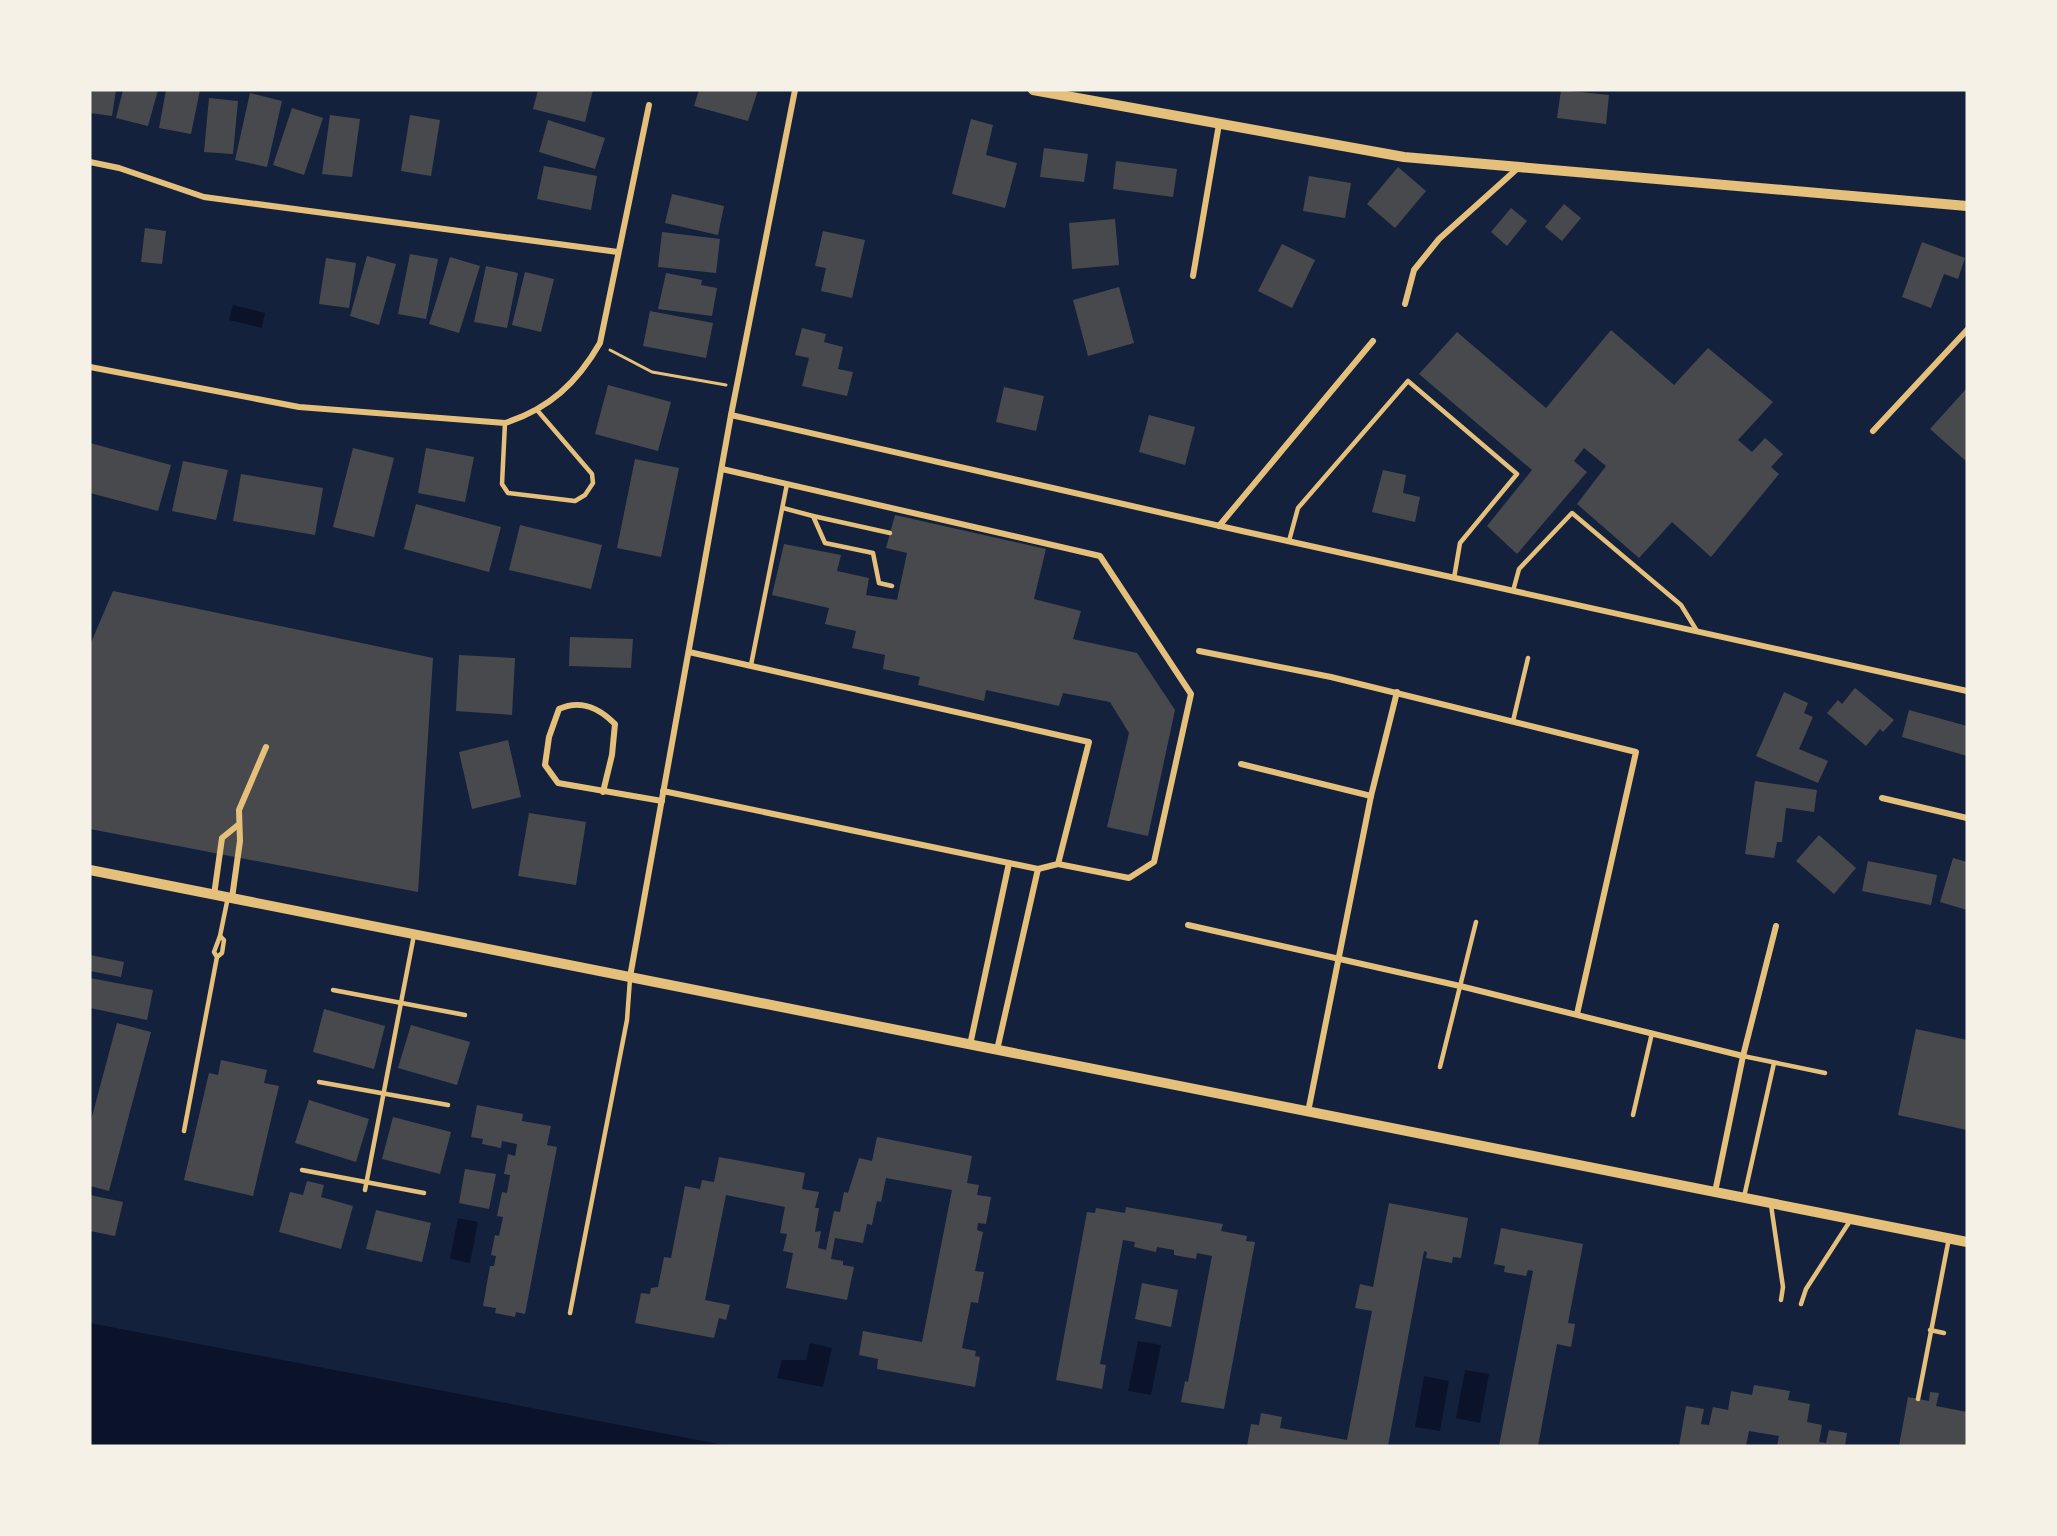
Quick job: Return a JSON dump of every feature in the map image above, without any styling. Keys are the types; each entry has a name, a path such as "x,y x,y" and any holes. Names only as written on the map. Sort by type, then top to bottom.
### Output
{"street":[{"path":"630,979 731,415 795,90"},
{"path":"1033,90 1404,157 1967,206"},
{"path":"90,367 299,406 506,423 537,410 560,396 585,370 600,344 649,105"},
{"path":"1193,276 1219,124"},
{"path":"90,162 120,168 204,197 618,252"},
{"path":"1405,304 1414,270 1439,238 1504,183 1518,168"},
{"path":"1873,431 1967,330"},
{"path":"1219,526 1373,341"},
{"path":"731,415 1219,526 1967,691"},
{"path":"663,791 1038,869 1058,864 1129,878 1154,862 1191,694 1100,556 722,469"},
{"path":"1199,651 1396,692 1636,752 1577,1014"},
{"path":"688,652 1089,742 1058,864"},
{"path":"1308,1112 1371,796 1396,692"},
{"path":"603,792 612,755 615,724 601,710 571,704 559,709 549,737 545,765 558,783 603,792 662,801"},
{"path":"230,898 240,841 239,810 266,747"},
{"path":"1241,764 1371,796"},
{"path":"1882,798 1967,818"},
{"path":"214,896 222,838 238,825"},
{"path":"970,1045 1010,863"},
{"path":"997,1051 1038,869"},
{"path":"90,870 630,979 1967,1242"},
{"path":"1188,925 1460,986 1743,1056"},
{"path":"1715,1192 1743,1056 1776,926"}],"lane":[{"path":"1289,541 1298,508 1408,381 1517,474 1460,543 1454,578"},
{"path":"506,423 502,484 508,493 575,501 585,495 593,483 592,474 537,410"},
{"path":"751,665 787,484"},
{"path":"783,508 890,533"},
{"path":"1513,591 1519,569 1572,513 1681,605 1697,632"},
{"path":"813,516 825,543 873,553 879,583 892,586"},
{"path":"1513,721 1528,658"},
{"path":"184,1131 217,957 222,953 224,940 220,936 230,898"},
{"path":"1440,1067 1476,922"},
{"path":"365,1190 414,935"},
{"path":"570,1313 627,1020 630,979"},
{"path":"333,990 465,1015"},
{"path":"1633,1115 1652,1033"},
{"path":"1743,1056 1825,1073"},
{"path":"1744,1197 1774,1063"},
{"path":"319,1082 448,1104"},
{"path":"302,1170 424,1193"},
{"path":"1770,1203 1783,1287 1781,1300"},
{"path":"1801,1304 1806,1289 1851,1219"},
{"path":"1918,1399 1949,1238"},
{"path":"1930,1330 1944,1333"}],"path":[{"path":"600,344 652,372 737,386"}],"water":[{"path":"233,305 265,313 262,328 229,320"},
{"path":"458,1218 478,1222 470,1263 450,1259"},
{"path":"90,1323 729,1446 90,1446"},
{"path":"1138,1341 1161,1345 1151,1395 1128,1391"},
{"path":"810,1343 832,1348 823,1387 777,1378 782,1360 806,1360"},
{"path":"1465,1370 1489,1374 1480,1423 1456,1418"},
{"path":"1424,1376 1449,1381 1440,1431 1415,1427"}],"building":[{"path":"90,90 116,90 112,116 90,113"},
{"path":"123,90 158,90 148,126 116,118"},
{"path":"166,90 200,90 191,134 159,128"},
{"path":"538,90 593,90 585,122 533,109"},
{"path":"699,90 758,90 748,121 694,106"},
{"path":"1561,90 1609,95 1606,124 1557,118"},
{"path":"250,93 282,101 267,167 235,160"},
{"path":"209,98 238,101 233,154 204,152"},
{"path":"292,108 323,118 304,175 273,165"},
{"path":"330,115 360,119 352,177 322,174"},
{"path":"410,115 440,120 431,176 401,171"},
{"path":"971,119 993,125 986,155 1017,163 1005,208 952,194"},
{"path":"548,120 605,138 595,169 539,152"},
{"path":"1044,148 1088,154 1084,182 1040,177"},
{"path":"1116,161 1177,169 1173,197 1113,189"},
{"path":"544,166 597,176 591,210 537,199"},
{"path":"1398,167 1426,191 1395,228 1367,204"},
{"path":"1309,176 1351,183 1345,218 1303,211"},
{"path":"672,194 724,206 718,235 665,223"},
{"path":"1564,204 1581,218 1562,241 1545,227"},
{"path":"1511,208 1527,221 1507,246 1491,232"},
{"path":"1115,219 1119,265 1072,269 1069,223"},
{"path":"145,228 166,231 162,264 141,262"},
{"path":"823,231 865,240 852,298 821,291 826,268 815,266"},
{"path":"662,232 720,239 716,273 658,267"},
{"path":"1922,242 1965,258 1958,279 1944,274 1931,308 1902,297"},
{"path":"1282,244 1315,260 1292,308 1258,291"},
{"path":"410,254 438,259 426,319 398,314"},
{"path":"367,256 396,264 379,325 350,316"},
{"path":"450,257 480,266 459,333 429,324"},
{"path":"326,258 356,263 349,308 319,304"},
{"path":"486,266 518,273 507,328 474,322"},
{"path":"525,272 554,279 541,332 512,325"},
{"path":"666,273 702,280 701,285 717,288 712,316 658,309"},
{"path":"1119,287 1134,343 1088,356 1073,300"},
{"path":"650,311 713,323 706,358 643,346"},
{"path":"802,328 826,334 824,342 843,347 838,369 853,372 847,396 802,386 809,358 795,355"},
{"path":"1611,330 1674,385 1708,348 1773,402 1738,440 1752,452 1765,438 1783,454 1771,467 1779,474 1711,557 1672,522 1639,558 1577,504 1606,466 1584,448 1574,461 1587,472 1517,554 1487,526 1532,470 1419,374 1457,332 1546,408"},
{"path":"608,385 671,402 658,451 595,434"},
{"path":"1004,387 1044,396 1036,431 996,422"},
{"path":"1967,390 1966,461 1930,429"},
{"path":"1149,415 1195,427 1185,465 1139,452"},
{"path":"90,443 171,465 158,511 90,493"},
{"path":"353,448 394,458 374,537 333,527"},
{"path":"426,448 474,457 465,502 418,493"},
{"path":"635,459 679,468 661,557 617,548"},
{"path":"183,461 228,470 216,520 172,511"},
{"path":"1383,470 1406,475 1403,493 1420,497 1415,522 1372,512"},
{"path":"241,474 323,488 315,535 233,521"},
{"path":"416,504 501,527 489,572 404,549"},
{"path":"895,515 1046,549 1034,599 1081,611 1073,639 1137,653 1175,710 1148,836 1107,827 1129,733 1110,702 1063,693 1059,706 986,690 984,701 918,685 920,677 883,669 885,655 852,648 856,631 825,624 829,608 772,595 784,544 841,555 837,571 869,578 866,595 897,600 907,553 886,548"},
{"path":"520,525 602,545 591,589 509,570"},
{"path":"113,591 433,658 418,892 90,829 90,645"},
{"path":"570,637 633,639 631,668 569,666"},
{"path":"459,655 515,658 512,715 456,711"},
{"path":"1855,688 1894,720 1883,732 1880,729 1866,746 1827,713 1838,700 1842,704"},
{"path":"1784,692 1808,703 1804,713 1813,717 1799,749 1828,761 1818,783 1756,756"},
{"path":"1909,710 1967,726 1967,756 1902,737"},
{"path":"508,740 521,797 472,809 459,752"},
{"path":"1755,781 1817,790 1814,812 1786,808 1782,842 1777,842 1774,858 1745,854"},
{"path":"529,813 586,822 576,885 518,876"},
{"path":"1819,835 1856,868 1834,894 1796,861"},
{"path":"1953,858 1967,862 1967,910 1940,902"},
{"path":"1868,861 1937,875 1931,905 1862,891"},
{"path":"90,955 124,962 121,977 90,971"},
{"path":"90,978 153,990 147,1020 90,1008"},
{"path":"324,1009 385,1026 374,1069 313,1052"},
{"path":"117,1023 151,1032 109,1191 90,1186 90,1124"},
{"path":"411,1025 470,1042 457,1085 398,1068"},
{"path":"1916,1029 1967,1040 1967,1130 1898,1115"},
{"path":"221,1060 267,1070 264,1083 279,1086 253,1196 184,1180 209,1073 218,1075"},
{"path":"309,1100 369,1119 356,1162 295,1143"},
{"path":"477,1105 523,1114 522,1121 551,1126 547,1145 557,1147 525,1314 516,1312 515,1317 495,1313 496,1308 483,1306 490,1266 494,1266 496,1256 491,1255 495,1235 499,1236 503,1217 497,1216 502,1192 507,1193 510,1175 504,1174 508,1154 515,1156 517,1144 502,1141 501,1148 482,1144 483,1139 471,1137"},
{"path":"393,1117 451,1132 440,1174 382,1159"},
{"path":"877,1137 972,1156 967,1183 979,1185 977,1195 991,1197 986,1224 978,1223 977,1230 983,1232 975,1271 984,1272 978,1303 971,1302 962,1348 976,1351 975,1356 980,1357 975,1387 877,1369 878,1359 859,1355 863,1331 922,1342 952,1190 886,1178 881,1202 877,1201 872,1225 867,1224 863,1243 835,1238 831,1259 843,1261 843,1265 854,1267 847,1300 786,1288 793,1253 783,1251 787,1234 780,1233 785,1207 726,1195 705,1300 730,1305 726,1320 719,1318 714,1338 635,1323 641,1293 650,1294 651,1288 658,1287 664,1257 671,1258 685,1186 700,1189 702,1180 714,1182 719,1157 805,1173 802,1189 819,1192 815,1208 819,1208 815,1232 821,1231 818,1248 826,1250 834,1211 840,1212 844,1192 848,1193 859,1158 872,1161"},
{"path":"465,1169 496,1174 489,1209 459,1203"},
{"path":"307,1181 324,1185 321,1197 353,1206 341,1249 279,1232 290,1192 303,1195"},
{"path":"90,1195 123,1202 115,1236 90,1231"},
{"path":"1389,1203 1468,1218 1461,1258 1453,1257 1452,1263 1426,1258 1427,1252 1424,1251 1388,1446 1247,1446 1251,1424 1259,1425 1261,1413 1282,1417 1280,1428 1347,1440 1372,1311 1355,1308 1360,1284 1373,1287"},
{"path":"1126,1207 1223,1224 1221,1231 1247,1236 1246,1241 1255,1242 1224,1409 1181,1402 1185,1381 1188,1382 1212,1256 1197,1253 1196,1259 1174,1255 1174,1250 1157,1247 1156,1252 1134,1247 1135,1242 1123,1240 1100,1364 1106,1365 1102,1389 1056,1380 1087,1212 1095,1213 1096,1208 1125,1213"},
{"path":"376,1210 431,1223 422,1262 366,1249"},
{"path":"1501,1228 1583,1244 1568,1323 1575,1324 1571,1347 1557,1344 1538,1446 1499,1446 1533,1271 1528,1270 1526,1276 1504,1272 1505,1266 1494,1264"},
{"path":"1142,1283 1178,1290 1171,1327 1135,1319"},
{"path":"1754,1385 1790,1391 1788,1400 1810,1404 1807,1422 1822,1425 1819,1442 1826,1443 1829,1430 1847,1433 1845,1446 1777,1446 1779,1436 1749,1431 1746,1446 1679,1446 1686,1406 1704,1409 1701,1424 1709,1425 1713,1407 1728,1410 1731,1391 1752,1395"},
{"path":"1930,1392 1939,1393 1936,1406 1967,1412 1967,1446 1899,1446 1908,1397 1929,1401"}]}
